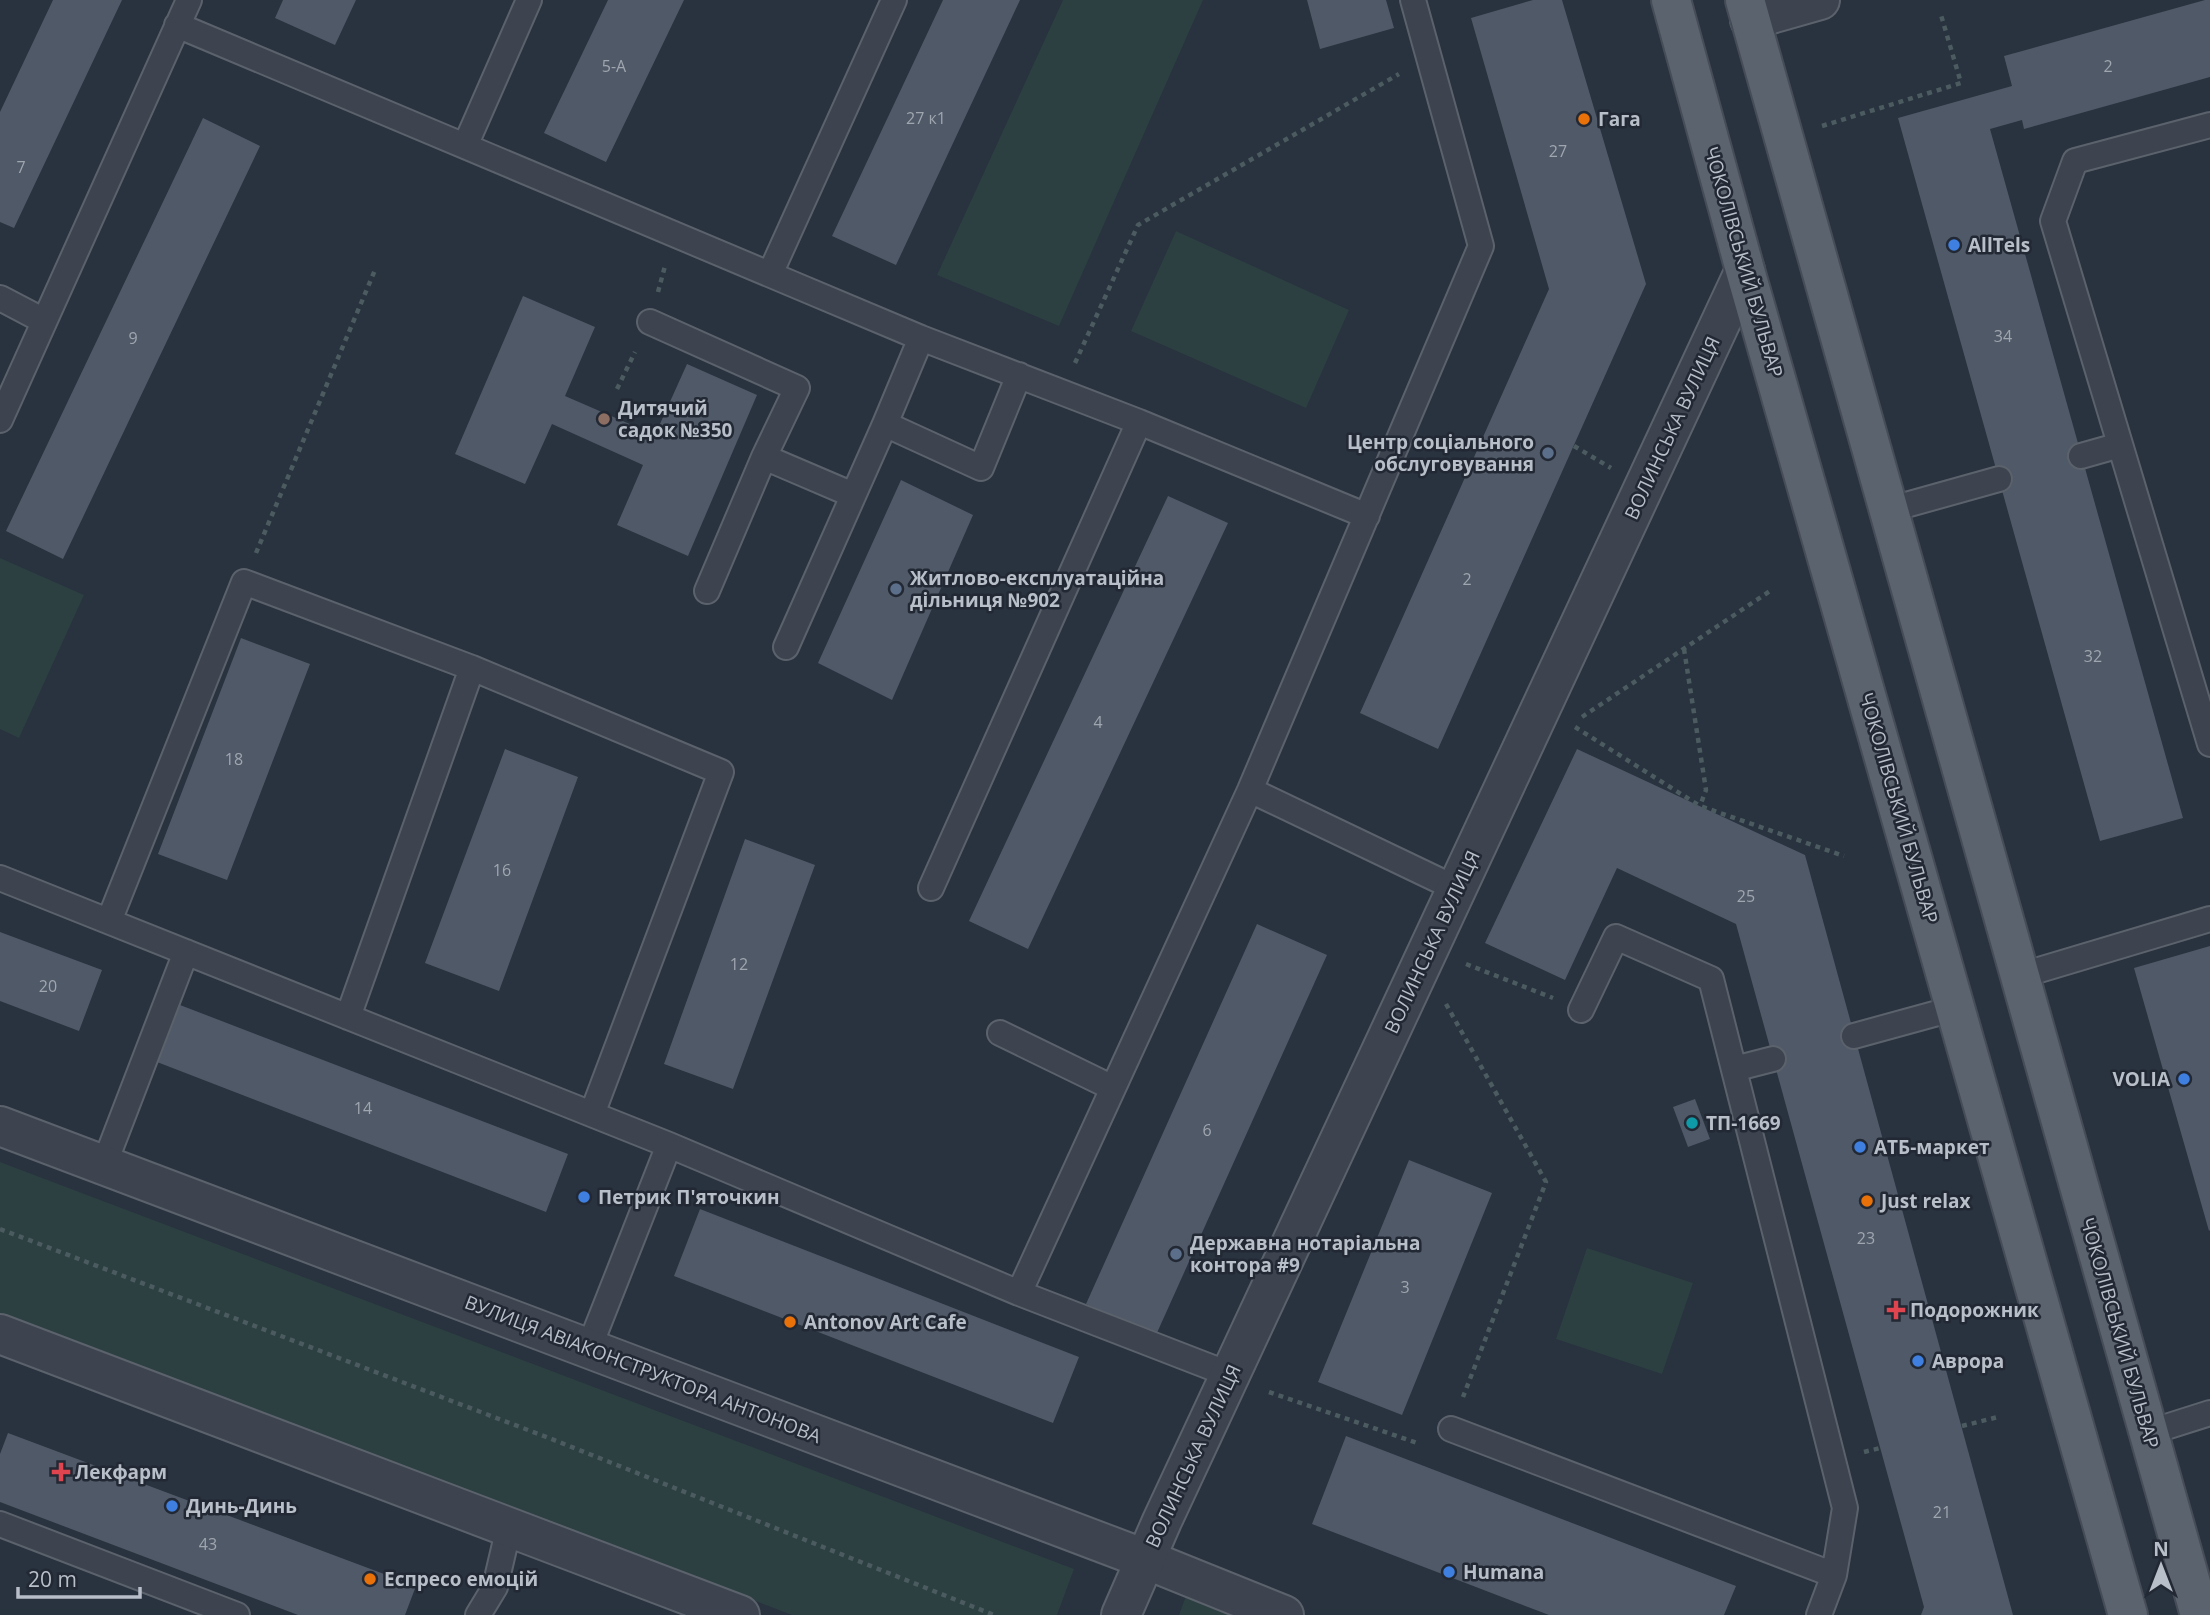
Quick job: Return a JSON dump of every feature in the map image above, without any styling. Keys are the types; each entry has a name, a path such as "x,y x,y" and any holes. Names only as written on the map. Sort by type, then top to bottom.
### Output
{"main road":[{"name":"ЧОКОЛІВСЬКИЙ БУЛЬВАР","path":"1671,0 1745,270 2128,1615"},
{"name":"ЧОКОЛІВСЬКИЙ БУЛЬВАР","path":"1748,10 2200,1615"}],"street":[{"path":"1748,10 1820,0"},
{"name":"ВОЛИНСЬКА ВУЛИЦЯ","path":"1121,1615 1745,270"},
{"name":"ВУЛИЦЯ АВІАКОНСТРУКТОРА АНТОНОВА","path":"0,1126 1145,1559 1284,1615"},
{"path":"0,1334 740,1615"}],"lane":[{"path":"0,420 189,0"},
{"path":"465,146 530,0"},
{"path":"770,274 894,0"},
{"path":"1019,1293 1250,790 1481,246 1413,0"},
{"path":"177,25 921,338 1139,422 1367,516"},
{"path":"2210,125 2075,161 2053,221 2210,744"},
{"path":"0,298 44,321"},
{"path":"650,322 797,388 764,457 707,591"},
{"path":"786,646 921,338"},
{"path":"885,424 981,468 1019,375"},
{"path":"931,888 1139,422"},
{"path":"2081,456 2120,445"},
{"path":"764,457 853,495"},
{"path":"1888,510 1999,479"},
{"path":"109,921 244,582 472,668 721,772 592,1114"},
{"path":"348,1017 472,668"},
{"path":"1250,790 1457,889"},
{"path":"0,878 669,1145 1019,1293 1231,1375"},
{"path":"2020,976 2210,919"},
{"path":"1581,1010 1616,937 1711,979 1845,1508 1834,1575 1819,1615"},
{"path":"104,1165 186,952"},
{"path":"1854,1036 1956,1008"},
{"path":"1000,1033 1113,1088"},
{"path":"1734,1069 1773,1059"},
{"path":"589,1348 669,1145"},
{"path":"2147,1433 2210,1413"},
{"path":"1451,1429 1834,1575"},
{"path":"0,1524 237,1615"},
{"path":"478,1615 495,1587 509,1527"}],"path":[{"path":"1822,126 1961,83 1941,15"},
{"path":"1062,392 1138,225 1430,56"},
{"path":"244,582 375,270"},
{"path":"1574,446 1612,468"},
{"path":"1770,591 1571,724 1699,806 1844,856"},
{"path":"1684,649 1706,790 1699,806"},
{"path":"1462,963 1581,1010"},
{"path":"1269,1392 1422,1444 1451,1429 1546,1182 1445,1002"},
{"path":"0,1229 549,1438 994,1615"},
{"path":"1962,1426 1998,1417"}],"shaded area":[{"path":"1063,0 1203,0 1059,326 937,275"},
{"path":"1176,231 1349,310 1306,408 1131,331"},
{"path":"0,558 84,595 19,738 0,729"},
{"path":"0,1162 1074,1569 1057,1615 792,1615 0,1314"},
{"path":"1587,1248 1693,1283 1662,1374 1556,1339"},
{"path":"1186,1596 1232,1615 1179,1615"}],"building":[{"path":"53,0 122,0 14,228 0,222 0,112"},
{"path":"283,0 356,0 335,45 275,18"},
{"path":"608,0 684,0 606,162 544,133"},
{"path":"943,0 1020,0 896,265 832,236"},
{"path":"1307,0 1386,0 1394,28 1320,49"},
{"path":"1533,0 1562,0 1646,284 1438,749 1360,713 1549,289 1471,18"},
{"path":"2210,0 2210,77 2024,129 2022,120 1990,129 2183,818 2100,841 1898,118 2012,86 2004,56"},
{"path":"203,118 260,146 63,559 6,531"},
{"path":"523,296 595,327 565,396 655,435 687,364 757,395 688,556 617,525 643,465 552,424 525,484 455,454"},
{"name":"Житлово-експлуатаційна дільниця №902","path":"901,480 973,515 892,700 818,663"},
{"path":"1168,496 1228,523 1028,949 969,921"},
{"path":"241,638 310,664 227,880 158,854"},
{"path":"505,749 578,777 499,991 425,963"},
{"path":"1577,749 1805,855 2013,1615 1921,1615 1924,1607 1736,924 1617,868 1565,980 1485,943"},
{"path":"745,839 815,865 733,1089 664,1064"},
{"path":"1257,924 1327,955 1156,1335 1086,1304"},
{"path":"0,932 102,970 79,1031 0,1001"},
{"path":"2210,946 2210,1230 2209,1231 2134,968"},
{"path":"180,1005 568,1154 546,1212 157,1062"},
{"name":"ТП-1669","path":"1695,1099 1710,1139 1688,1147 1673,1107"},
{"path":"1409,1160 1492,1193 1402,1415 1318,1382"},
{"path":"700,1209 1079,1357 1053,1423 674,1276"},
{"path":"8,1433 416,1586 405,1615 298,1615 0,1502 0,1454"},
{"path":"1346,1436 1736,1586 1724,1615 1549,1615 1312,1524"}],"place":[{"name":"Гага","path":"1584,119"},
{"name":"AllTels","path":"1954,245"},
{"name":"Дитячий садок №350","path":"604,419"},
{"name":"Центр соціального обслуговування","path":"1548,453"},
{"name":"Житлово-експлуатаційна дільниця №902","path":"896,589"},
{"name":"VOLIA","path":"2184,1079"},
{"name":"ТП-1669","path":"1692,1123"},
{"name":"АТБ-маркет","path":"1860,1147"},
{"name":"Петрик П'яточкин","path":"584,1197"},
{"name":"Just relax","path":"1867,1201"},
{"name":"Державна нотаріальна контора #9","path":"1176,1254"},
{"name":"Подорожник","path":"1896,1310"},
{"name":"Antonov Art Cafe","path":"790,1322"},
{"name":"Аврора","path":"1918,1361"},
{"name":"Лекфарм","path":"61,1472"},
{"name":"Динь-Динь","path":"172,1506"},
{"name":"Humana","path":"1449,1572"},
{"name":"Еспресо емоцій","path":"370,1579"}]}
